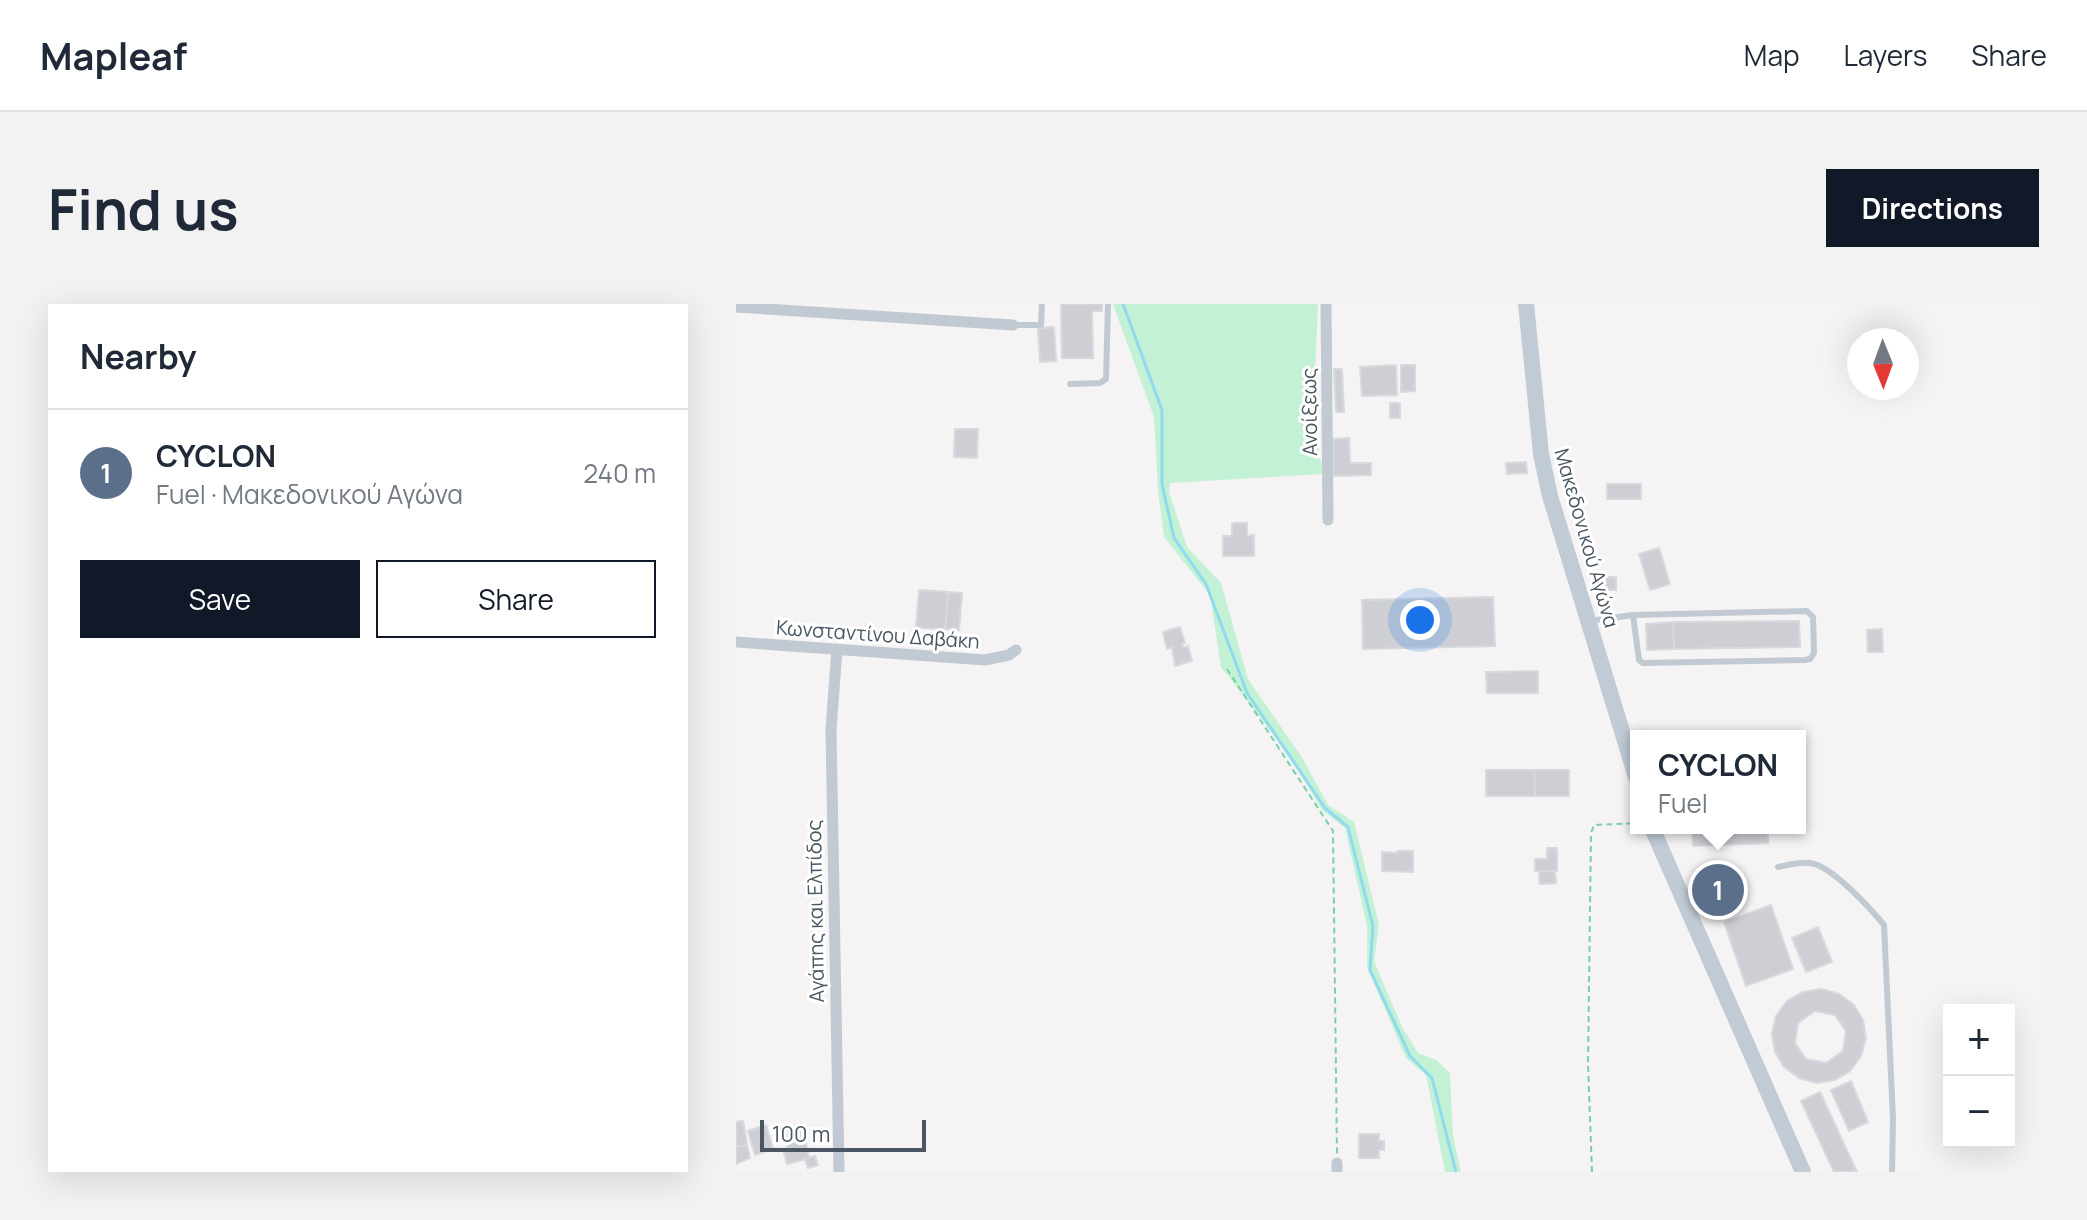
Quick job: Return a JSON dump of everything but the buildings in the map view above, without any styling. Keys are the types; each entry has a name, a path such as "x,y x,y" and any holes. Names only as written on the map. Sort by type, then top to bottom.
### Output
{"main road":[{"name":"Μακεδονικού Αγώνα","path":"1526,304 1541,454 1550,496 1630,757"},
{"path":"1655,834 1803,1172"}],"street":[{"name":"Ανοίξεως","path":"1326,304 1328,520"},
{"path":"736,307 1013,325"},
{"name":"Κωνσταντίνου Δαβάκη","path":"736,642 985,660 1009,655 1016,650"},
{"name":"Αγάπης και Ελπίδος","path":"837,649 831,745 839,1172"}],"lane":[{"path":"1013,325 1041,325 1042,304"},
{"path":"1070,384 1100,383 1106,379 1108,304"},
{"path":"1589,621 1633,615 1807,611 1813,617 1814,653 1805,660 1643,663 1639,660 1633,615"},
{"path":"1778,867 1810,863 1831,872 1884,925 1893,1118 1892,1172"}],"path":[{"path":"1227,669 1333,831 1337,1168"},
{"path":"1592,1172 1588,1064 1591,833 1594,825 1601,823 1630,823"}],"green space":[{"path":"1113,304 1318,304 1313,420 1323,474 1170,483 1169,492 1187,547 1221,583 1248,679 1303,759 1328,805 1354,822 1379,925 1374,961 1402,1027 1418,1053 1436,1060 1450,1073 1453,1136 1461,1172 1445,1172 1426,1075 1406,1058 1367,967 1367,926 1345,828 1322,810 1289,755 1221,667 1210,595 1164,537 1154,417"}],"waterway":[{"path":"1123,304 1162,410 1162,484 1174,538 1206,584 1247,693 1325,808 1348,827 1373,926 1370,970 1410,1056 1432,1078 1456,1172"}],"place":[{"name":"CYCLON","path":"1718,890"}]}
